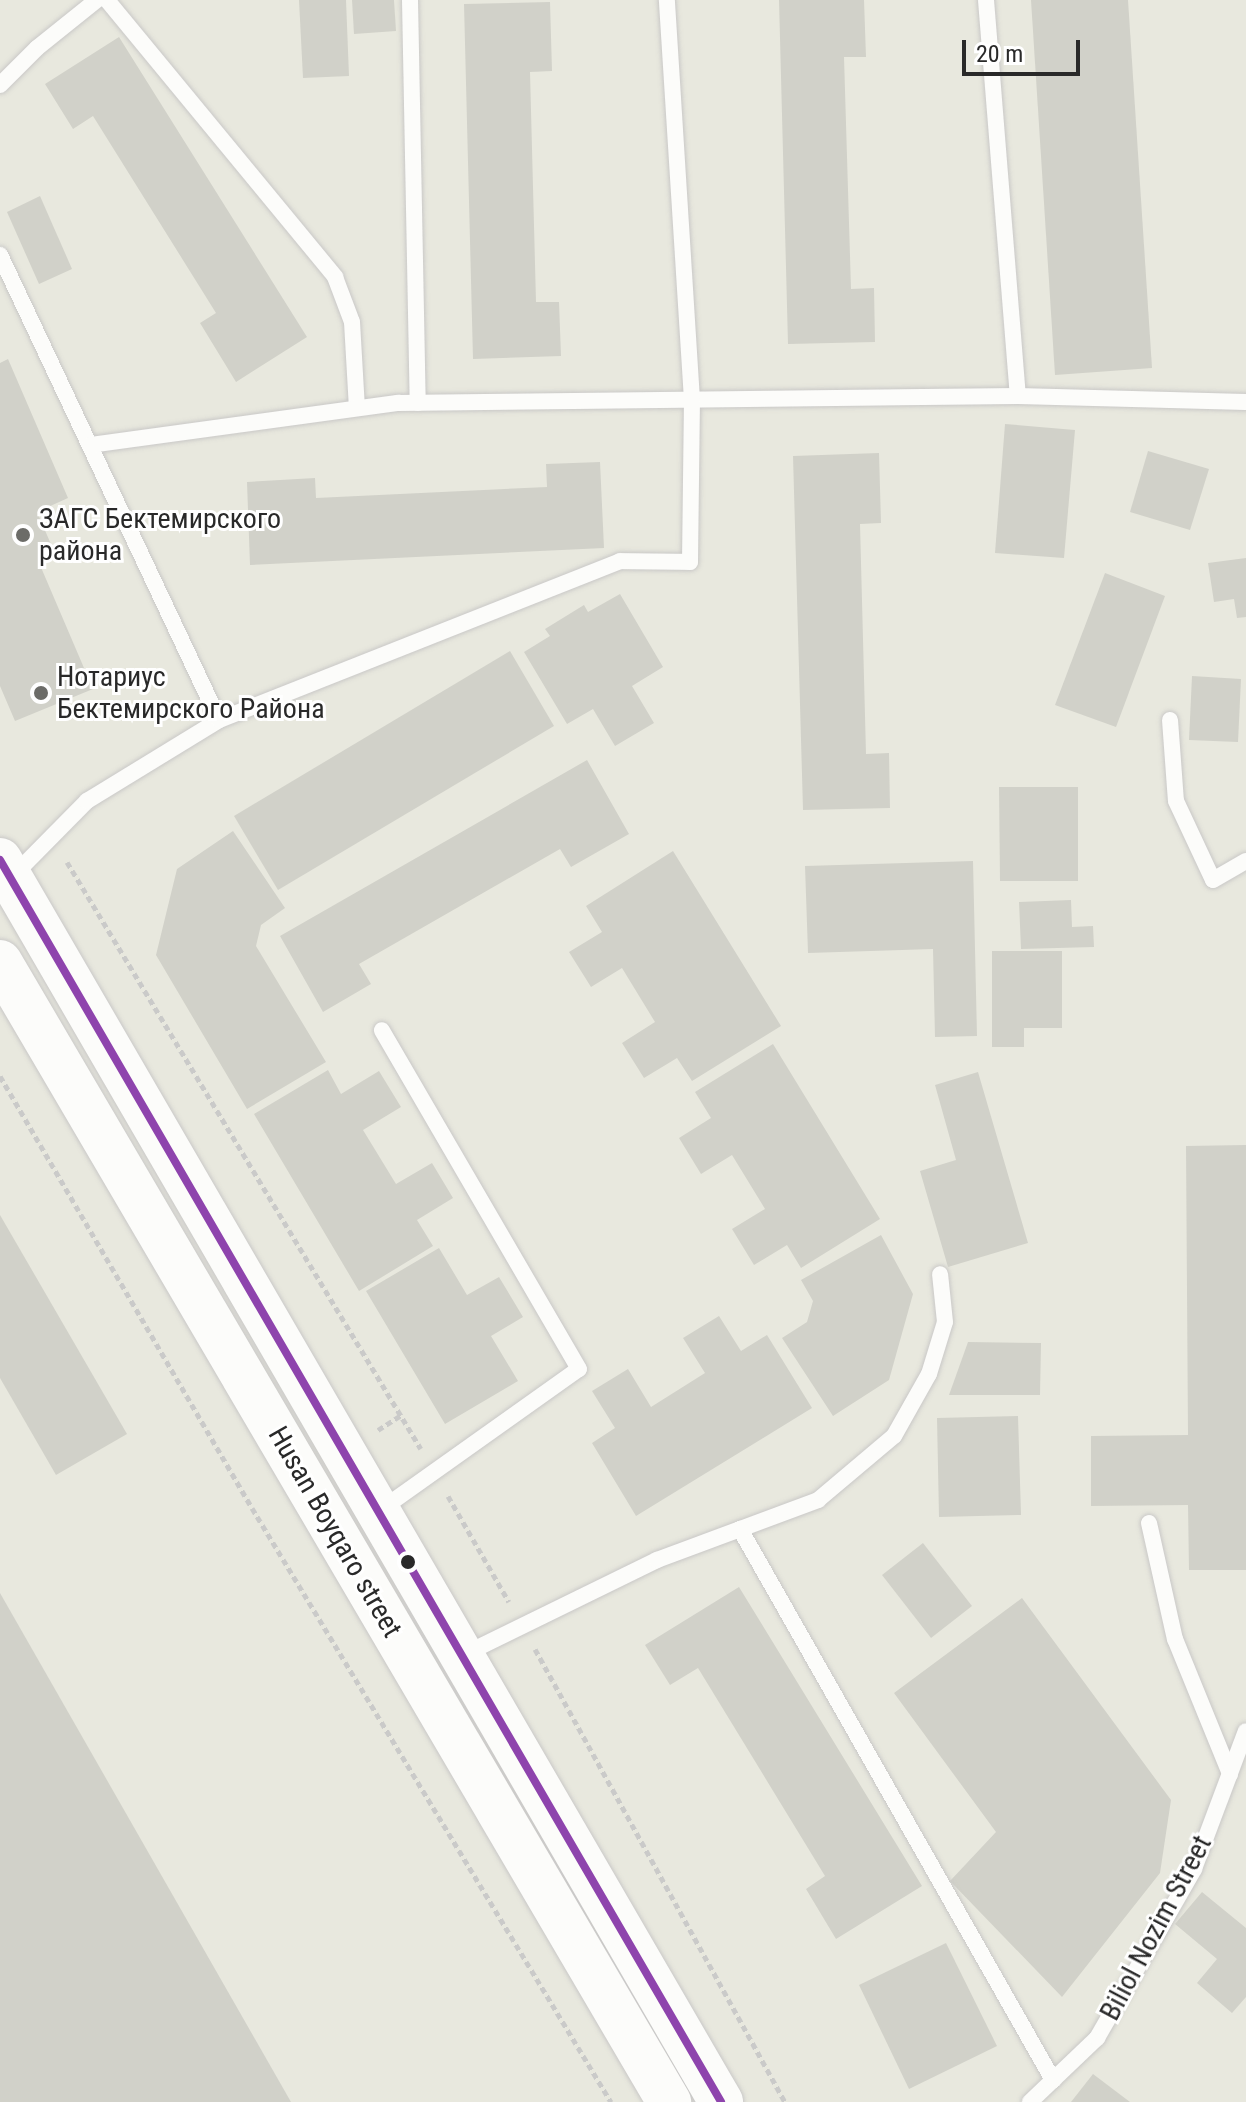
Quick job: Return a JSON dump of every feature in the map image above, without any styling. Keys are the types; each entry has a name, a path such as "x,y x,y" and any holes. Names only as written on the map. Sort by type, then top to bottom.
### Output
{"main road":[{"name":"Husan Boyqaro street","path":"3,874 721,2102"},
{"name":"Husan Boyqaro street","path":"0,962 669,2102"}],"lane":[{"path":"0,85 37,48 97,0"},
{"path":"107,0 335,277 352,322 357,408"},
{"path":"410,0 418,403"},
{"path":"3,874 87,801 219,720 620,561 690,562 692,400 667,0"},
{"path":"986,0 1018,396"},
{"path":"0,255 219,720"},
{"path":"90,445 357,408 418,403 1018,396 1246,402"},
{"path":"1170,720 1176,801 1213,880 1246,861"},
{"path":"378,1512 579,1369 382,1030"},
{"path":"461,1656 657,1560 818,1500 894,1436 929,1374 945,1322 940,1274"},
{"path":"1149,1523 1175,1639 1230,1774"},
{"path":"740,1529 1053,2080"},
{"name":"Biliol Nozim Street","path":"1030,2102 1097,2038 1194,1869 1246,1731"}],"path":[{"path":"0,1076 252,1508 611,2102"}],"building":[{"path":"299,0 346,0 349,76 303,78"},
{"path":"352,0 394,0 396,31 354,34"},
{"path":"779,0 864,0 866,57 844,57 851,289 874,288 875,342 788,344"},
{"path":"1031,0 1128,0 1152,368 1055,375"},
{"path":"550,2 552,71 530,72 536,302 559,302 561,356 473,359 464,4"},
{"path":"119,37 307,337 236,382 200,323 216,313 93,116 73,129 45,84"},
{"path":"40,196 72,269 39,284 7,212"},
{"name":"ЗАГС Бектемирского района","path":"8,359 68,498 37,512 57,558 40,565 93,689 15,721 0,686 0,363"},
{"path":"1005,424 1075,430 1064,558 995,553"},
{"path":"1148,451 1209,469 1190,530 1130,512"},
{"path":"879,453 881,523 860,524 866,754 889,753 890,808 803,810 793,456"},
{"path":"600,462 604,548 250,565 247,482 315,478 316,498 547,487 546,464"},
{"path":"1246,558 1246,617 1237,618 1234,599 1214,602 1208,563"},
{"path":"1105,573 1165,596 1116,727 1055,705"},
{"path":"620,594 663,667 632,686 654,723 615,746 593,709 567,724 524,652 550,636 545,629 584,605 588,612"},
{"path":"510,651 554,726 278,890 234,816"},
{"path":"1192,676 1241,679 1238,742 1189,740"},
{"path":"587,760 629,834 571,867 560,849 359,964 371,984 323,1012 280,936"},
{"path":"999,787 1078,787 1078,881 1000,881"},
{"path":"233,831 285,908 261,925 256,946 326,1062 247,1109 156,955 177,869"},
{"path":"673,851 781,1026 692,1081 677,1058 644,1078 622,1043 655,1022 622,968 591,987 569,952 602,932 586,906"},
{"path":"973,861 977,1036 935,1037 933,949 808,953 805,866"},
{"path":"1071,900 1072,927 1093,926 1094,947 1021,949 1019,902"},
{"path":"992,951 1062,951 1062,1028 1024,1028 1024,1047 992,1047"},
{"path":"773,1044 880,1219 801,1268 787,1245 754,1265 732,1229 765,1209 732,1155 701,1174 679,1138 711,1118 695,1092"},
{"path":"328,1070 341,1094 379,1071 401,1107 363,1130 396,1184 432,1163 453,1198 417,1220 433,1246 359,1291 254,1114"},
{"path":"978,1072 1028,1243 948,1267 920,1171 956,1160 935,1085"},
{"path":"1246,1145 1246,1570 1189,1570 1188,1505 1091,1506 1091,1436 1188,1435 1186,1146"},
{"path":"0,1215 127,1434 56,1475 0,1378"},
{"path":"881,1235 913,1294 889,1380 833,1416 782,1338 807,1322 813,1301 801,1280"},
{"path":"439,1248 467,1295 499,1277 523,1317 491,1336 518,1381 445,1424 366,1291"},
{"path":"719,1316 741,1351 767,1335 812,1408 636,1516 592,1443 615,1428 592,1391 628,1369 651,1407 705,1373 683,1338"},
{"path":"968,1342 1041,1343 1040,1395 949,1395"},
{"path":"1018,1416 1021,1515 939,1517 937,1418"},
{"path":"923,1543 972,1606 931,1638 882,1575"},
{"path":"739,1587 922,1886 836,1939 806,1889 825,1876 698,1668 670,1685 645,1645"},
{"path":"0,1593 291,2102 0,2102"},
{"path":"1022,1598 1171,1800 1160,1873 1062,1997 950,1881 996,1832 894,1693"},
{"path":"1202,1892 1246,1928 1246,1997 1232,2013 1197,1983 1217,1959 1175,1924"},
{"path":"946,1943 997,2046 909,2089 859,1985"},
{"path":"1093,2074 1130,2102 1071,2102"}],"transit line":[{"path":"0,860 721,2102"}],"place":[{"name":"ЗАГС Бектемирского района","path":"23,535"},
{"name":"Нотариус Бектемирского Района","path":"41,693"}]}
